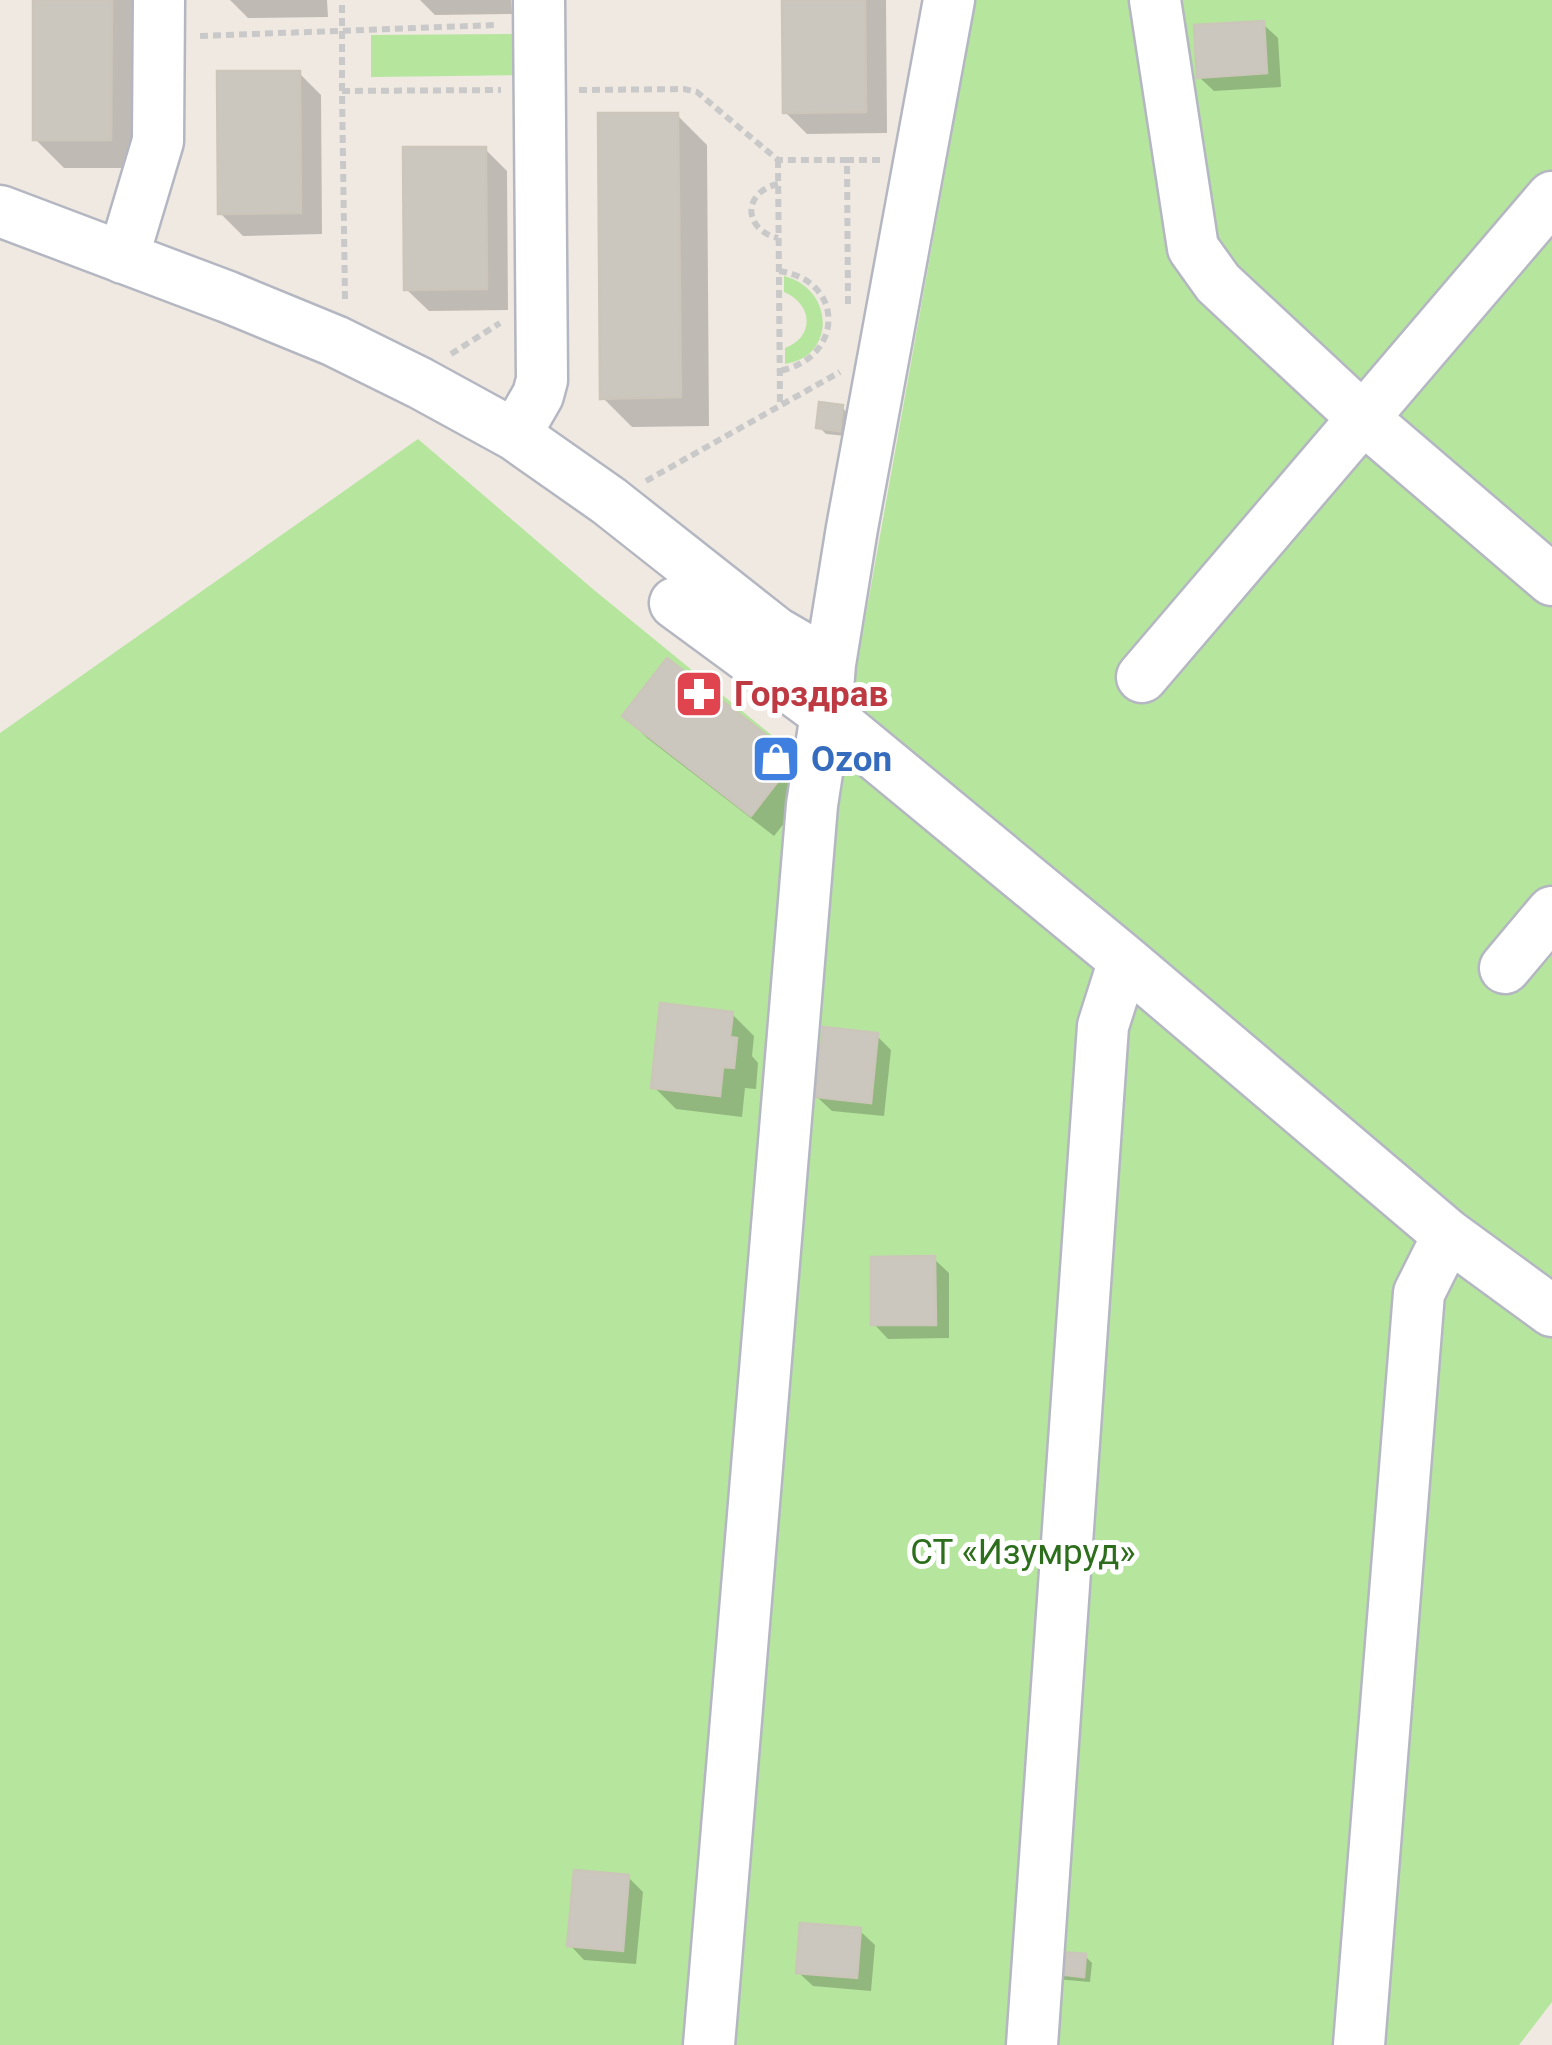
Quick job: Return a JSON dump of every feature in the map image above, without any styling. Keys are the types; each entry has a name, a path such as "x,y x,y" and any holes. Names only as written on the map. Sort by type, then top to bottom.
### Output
{"street":[{"path":"709,2045 810,824 830,664 949,0"},
{"path":"1155,0 1193,248 1218,283 1364,419 1552,580"},
{"path":"1183,0 1193,248"},
{"path":"515,436 541,389 539,12"},
{"path":"123,258 158,141 159,19"},
{"path":"1142,677 1552,196"},
{"path":"0,211 335,341 420,384 515,436 610,501 775,632 830,664"},
{"path":"675,602 826,714 1448,1235 1552,1311"},
{"path":"1505,968 1552,912"},
{"path":"1032,2045 1103,1026 1124,960"},
{"path":"1359,2045 1419,1293 1448,1235"}],"path":[{"path":"342,0 342,91"},
{"path":"159,19 342,31 539,12"},
{"path":"778,160 780,406"},
{"path":"848,311 848,160 920,160"},
{"path":"778,184 759,192 751,210 759,230 778,238"},
{"path":"778,270 804,277 814,285 828,321 819,350 794,368 779,370"},
{"path":"438,363 542,296"},
{"path":"610,501 848,368"}],"green space":[{"name":"СТ «Изумруд»","path":"976,0 1552,0 1552,2002 1519,2045 0,2045 0,733 418,439 594,590 835,787"},
{"path":"522,34 523,75 371,77 371,35"},
{"path":"784,276 801,283 813,294 823,322 814,349 802,359 785,364 785,348 802,336 807,320 801,304 784,292"}],"building":[{"path":"33,0 112,0 111,140 33,140"},
{"path":"782,0 865,0 866,112 783,113"},
{"path":"1264,21 1267,73 1197,78 1194,25"},
{"path":"217,71 300,71 301,213 218,214"},
{"path":"598,113 678,113 681,397 600,399"},
{"path":"403,147 486,147 487,289 404,290"},
{"path":"819,402 843,405 840,431 816,428"},
{"path":"667,658 796,758 751,816 622,716"},
{"path":"660,1003 733,1012 730,1037 737,1038 734,1068 723,1067 720,1096 651,1088"},
{"path":"823,1027 878,1033 871,1103 815,1097 817,1074 805,1073 808,1047 821,1048"},
{"path":"935,1256 936,1325 871,1325 871,1257"},
{"path":"574,1870 629,1875 623,1951 567,1946"},
{"path":"800,1923 861,1928 857,1978 796,1973"},
{"path":"1049,1951 1086,1954 1084,1977 1047,1973"}],"place":[{"name":"Горздрав","path":"699,694"},
{"name":"Ozon","path":"776,759"}]}
